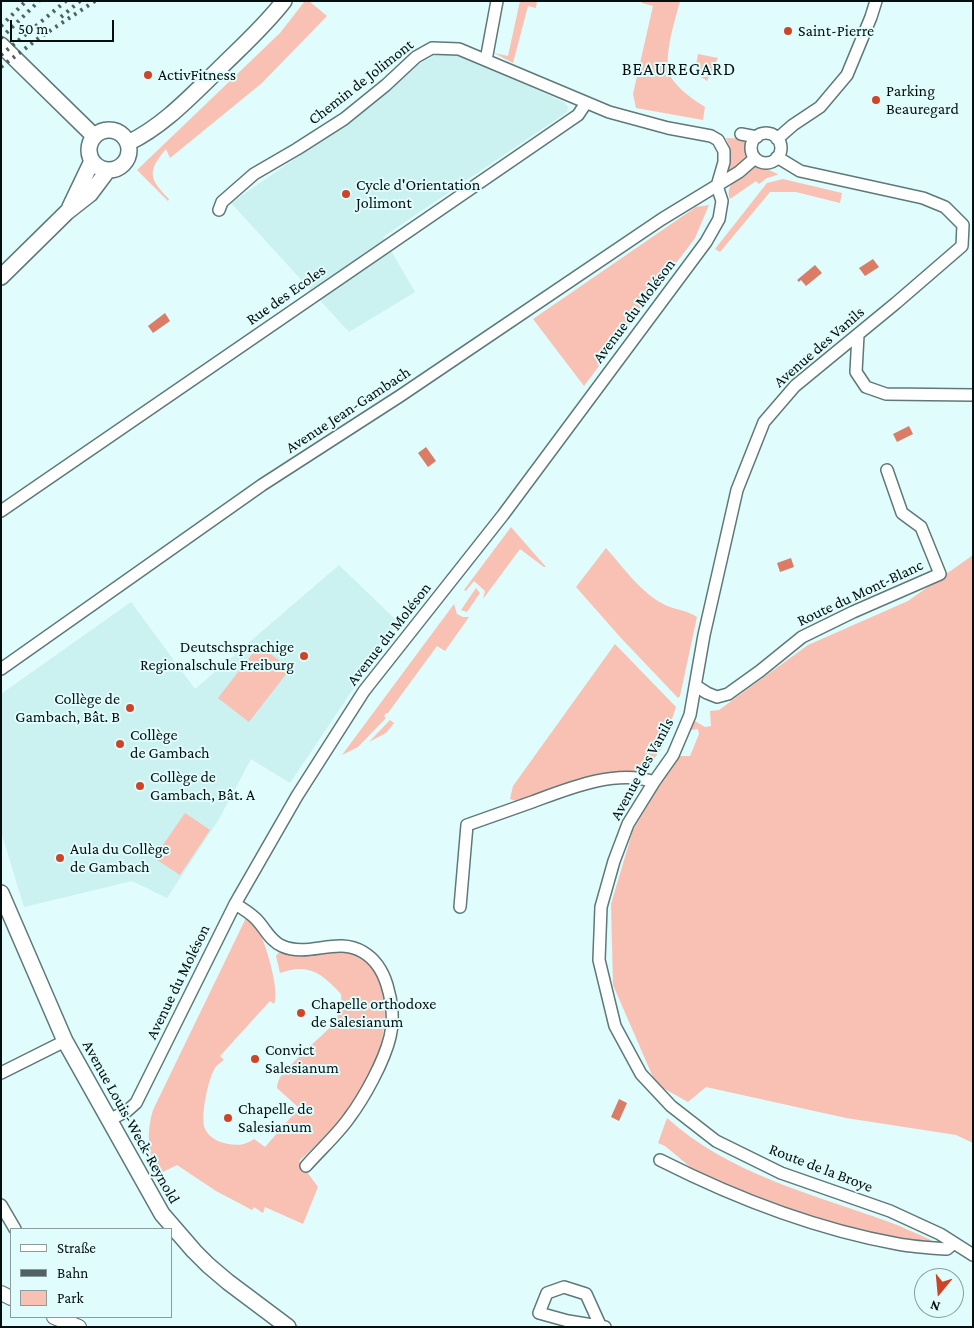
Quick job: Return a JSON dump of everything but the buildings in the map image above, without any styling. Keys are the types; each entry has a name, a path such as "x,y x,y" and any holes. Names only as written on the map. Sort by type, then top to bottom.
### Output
{"main road":[{"path":"128,143 150,132 165,121 267,23 284,1"},
{"path":"1,46 94,136"},
{"path":"67,212 92,161 89,148 94,136 102,131 113,130 122,134 128,143 129,153 125,162 118,168 108,170 101,168 92,161"},
{"path":"1,277 67,212 90,194 108,170"},
{"name":"Avenue Louis-Weck-Reynold","path":"1,892 65,1041 162,1214 194,1251 228,1282 288,1327"}],"street":[{"path":"486,60 497,1"},
{"path":"778,139 793,125 820,107 847,75 876,1"},
{"name":"Chemin de Jolimont","path":"219,210 222,202 254,174 344,119 386,85 416,57 432,48 459,49 609,112 668,128 711,136 718,140 724,151 724,162 717,186"},
{"name":"Rue des Ecoles","path":"1,511 578,115 586,103"},
{"path":"741,134 757,137"},
{"path":"762,134 768,134 778,139 780,149 773,161 765,162 755,158 751,147 757,137 762,134"},
{"name":"Avenue des Vanils","path":"602,907 614,861 628,824 673,754 687,723 696,686 704,635 738,490 764,422 795,386 967,248 963,225 946,207 923,198 800,170 777,157"},
{"name":"Avenue Jean-Gambach","path":"1,669 262,485 400,396 662,218 739,172 755,158"},
{"name":"Avenue du Moléson","path":"109,1120 127,1111 136,1103 235,904 298,796 364,691 503,515 706,242 719,219 722,201 717,186"},
{"path":"858,335 856,372 866,388 886,394 973,395"},
{"name":"Route du Mont-Blanc","path":"696,686 716,697 728,694 802,637 853,612 940,574 921,527 902,513 887,470"},
{"path":"460,907 467,825 584,783 621,778 644,778 654,782"},
{"path":"235,904 257,920 268,936 280,946 293,950 337,945 351,947 364,952 383,973 389,993 392,1013 390,1037 365,1095 348,1120 306,1166"},
{"name":"Route de la Broye","path":"602,907 599,960 615,1026 641,1074 671,1106 716,1141 781,1173 890,1211 940,1234 973,1255"},
{"path":"1,1073 65,1041"},
{"path":"660,1160 704,1182 776,1210 839,1230 899,1244 947,1249 954,1243"},
{"path":"1,1205 14,1228"},
{"path":"564,1287 586,1294 602,1326 568,1321 539,1312 547,1293 564,1287"},
{"path":"56,1318 79,1327"}],"shaded area":[{"name":"Cycle d'Orientation Jolimont","path":"447,54 463,57 564,102 568,107 567,112 383,237 415,292 349,332 231,203 364,111 417,65 434,56"},
{"path":"873,259 879,267 865,276 859,268"},
{"path":"815,265 822,273 806,286 801,280 799,282 797,280"},
{"path":"165,313 170,321 153,333 148,326"},
{"path":"909,426 913,434 897,442 893,434"},
{"path":"426,447 436,461 428,467 418,453"},
{"path":"791,558 794,567 780,572 777,563"},
{"name":"Collège de Gambach","path":"339,565 398,622 290,783 251,759 219,819 167,898 132,881 24,907 1,832 1,694 131,602 195,689"},
{"path":"619,1099 627,1103 619,1121 611,1117"}],"green space":[{"path":"305,1 309,1 327,16 262,83 170,158 166,149 160,157 153,169 153,175 157,186 169,199 168,201 137,170 280,33"},
{"path":"520,1 537,1 536,8 528,6 513,63 494,53 508,56"},
{"path":"642,1 680,1 670,38 668,67 672,80 680,89 705,107 703,120 636,108 633,94 653,6 642,3"},
{"path":"698,54 718,58 707,81 697,74"},
{"path":"726,138 748,139 746,159 732,171 729,170 730,150"},
{"path":"757,165 778,174 767,178 759,184 756,181 730,199 729,193 732,183"},
{"path":"783,179 842,193 840,203 796,192 770,192 720,252 715,249 767,183"},
{"path":"709,205 695,238 584,386 533,319 696,207"},
{"path":"511,527 546,567 520,549 483,599 485,591 474,581 466,591 464,590"},
{"path":"606,548 648,594 665,605 697,617 678,698 576,587"},
{"path":"973,555 973,1143 956,1135 846,1118 706,1087 688,1102 656,1084 613,985 611,904 633,830 677,756 690,756 699,734 698,729 691,730 690,728 693,720 705,727 711,726 710,711 719,710 808,645 908,601"},
{"path":"476,588 480,593 467,612 461,610"},
{"path":"454,604 457,614 469,617 445,651 437,646 388,713 386,713 384,716 386,718 358,747 342,755"},
{"path":"615,644 676,707 663,746 647,769 602,775 519,802 510,799 513,786"},
{"path":"259,645 290,669 249,722 218,698"},
{"path":"390,720 394,723 386,733 369,742"},
{"path":"185,813 210,830 180,875 154,858"},
{"path":"246,918 258,931 264,942 272,970 275,998 274,1004 270,1001 220,1056 224,1060 212,1073 203,1116 205,1129 208,1134 217,1140 239,1145 254,1139 265,1147 299,1108 277,1088 280,1078 327,1031 340,1011 341,994 334,986 314,971 306,969 280,973 276,956 278,953 307,956 333,951 353,953 367,962 377,976 381,987 385,1011 383,1036 376,1060 350,1106 317,1145 299,1161 318,1187 303,1224 265,1207 263,1213 254,1207 252,1210 216,1191 177,1165 157,1175 150,1150 149,1127 153,1110"},
{"path":"667,1118 717,1154 744,1168 801,1192 894,1224 932,1242 900,1240 841,1226 777,1206 701,1176 665,1146 658,1143"}],"railway":[{"path":"1,26 26,1"},
{"path":"1,38 39,1"},
{"path":"1,55 66,1"},
{"path":"61,17 80,1"},
{"path":"1,67 39,38 95,1"}],"place":[{"name":"Saint-Pierre","path":"788,31"},
{"name":"ActivFitness","path":"148,75"},
{"name":"Parking Beauregard","path":"876,100"},
{"name":"Cycle d'Orientation Jolimont","path":"346,194"},
{"name":"Deutschsprachige Regionalschule Freiburg","path":"304,656"},
{"name":"Collège de Gambach, Bât. B","path":"130,708"},
{"name":"Collège de Gambach","path":"120,744"},
{"name":"Collège de Gambach, Bât. A","path":"140,786"},
{"name":"Aula du Collège de Gambach","path":"60,858"},
{"name":"Chapelle orthodoxe de Salesianum","path":"301,1013"},
{"name":"Convict Salesianum","path":"255,1059"},
{"name":"Chapelle de Salesianum","path":"228,1118"}],"district":[{"name":"BEAUREGARD","path":"679,69"}]}
